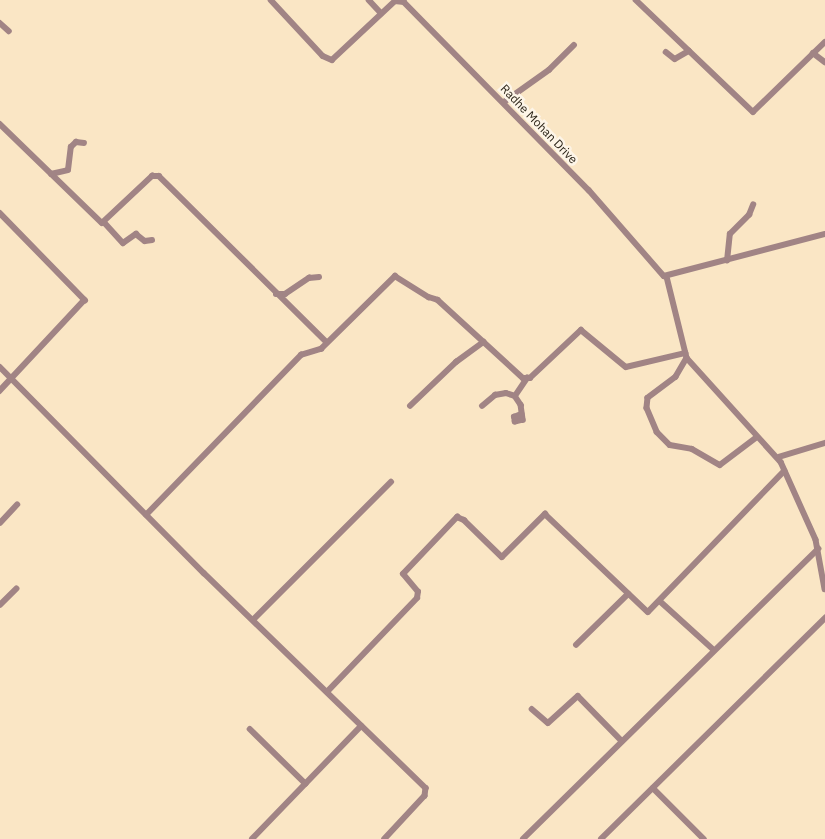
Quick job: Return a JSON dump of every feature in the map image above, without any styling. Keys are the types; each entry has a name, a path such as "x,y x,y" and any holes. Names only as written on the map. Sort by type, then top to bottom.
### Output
{"street":[{"name":"Radhe Mohan Drive","path":"271,0 330,60 342,53 395,1 404,2 504,102 667,277"},
{"path":"370,0 381,13"},
{"path":"636,0 753,112 825,42"},
{"path":"0,24 9,32"},
{"path":"504,102 549,70 574,45"},
{"path":"666,52 675,60 689,51"},
{"path":"813,53 825,62"},
{"path":"0,124 97,220 105,223 123,243 136,234 145,241 152,240"},
{"path":"52,174 68,170 71,147 76,142 84,143"},
{"path":"105,223 150,177 157,174 276,294 327,342"},
{"path":"727,261 730,234 749,215 753,205"},
{"path":"0,213 85,300 0,391"},
{"path":"825,234 667,277 686,356 757,438 779,457 818,549 825,589"},
{"path":"146,515 301,355 319,350 397,275 429,297 438,300 526,378"},
{"path":"276,294 285,294 309,278 319,277"},
{"path":"515,396 526,378 579,330 626,367 686,356"},
{"path":"410,406 456,362 484,342"},
{"path":"686,356 676,377 648,398 647,408 657,432 670,446 692,449 720,465 757,438"},
{"path":"0,368 146,515 428,790 385,839"},
{"path":"482,406 498,393 515,396 521,405 521,414"},
{"path":"779,457 825,443"},
{"path":"327,692 417,598 418,592 404,573 457,517 464,520 502,557 545,514 647,612 660,601 784,471"},
{"path":"253,620 391,482"},
{"path":"0,523 17,505"},
{"path":"523,839 714,649 818,549"},
{"path":"0,605 16,589"},
{"path":"576,645 628,594"},
{"path":"660,601 714,649"},
{"path":"601,839 825,618"},
{"path":"532,710 548,723 578,696 622,742"},
{"path":"252,839 361,726"},
{"path":"250,729 306,784"},
{"path":"653,788 704,839"}]}
